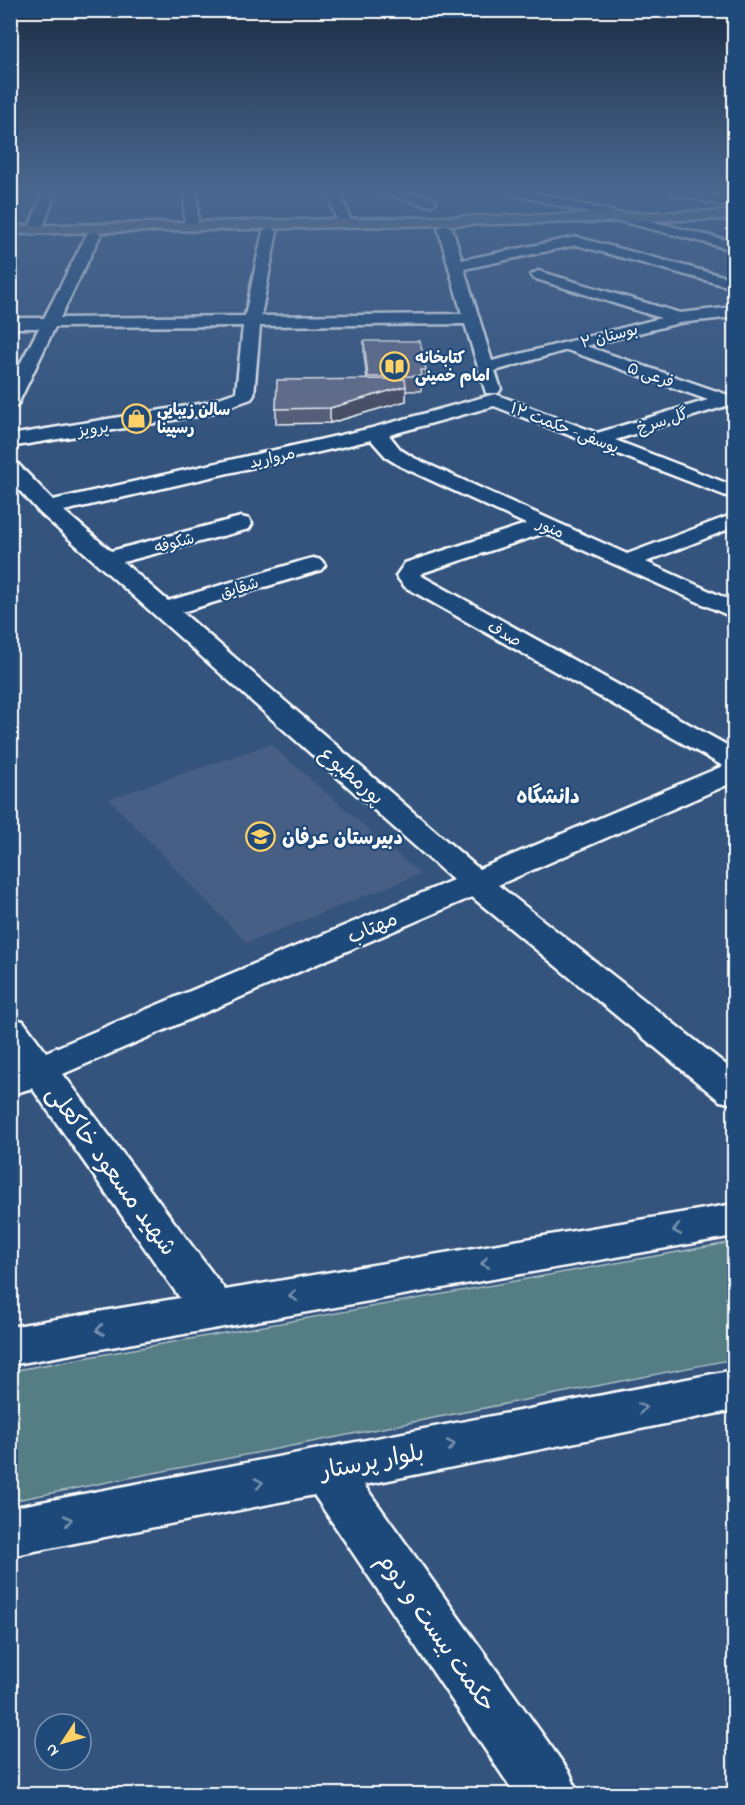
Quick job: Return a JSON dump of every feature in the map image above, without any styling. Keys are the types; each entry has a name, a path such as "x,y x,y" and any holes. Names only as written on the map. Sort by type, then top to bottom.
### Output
{"street":[{"path":"10,402 73,274"},
{"path":"252,321 261,274"},
{"name":"یوسفی- حکمت ۱۲","path":"458,274 495,400 735,493"},
{"path":"539,274 687,317 735,328"},
{"path":"702,274 735,283"},
{"name":"بوستان ۲","path":"486,368 568,345 687,317 735,312"},
{"path":"10,322 471,319"},
{"name":"پرویز","path":"10,441 199,410 232,401 244,395 252,321"},
{"name":"فرعی ۵","path":"568,345 731,402"},
{"name":"مروارید","path":"48,508 376,433 495,400"},
{"name":"گل سرخ","path":"597,440 731,402"},
{"name":"منور","path":"376,433 393,454 406,462 735,610"},
{"name":"پورمطبوع","path":"10,467 48,508 475,883 735,1092"},
{"path":"626,562 735,520"},
{"name":"شکوفه","path":"107,559 241,524"},
{"name":"صدف","path":"547,525 413,568 408,576 423,588 735,760"},
{"name":"شقایق","path":"164,610 313,565"},
{"name":"مهتاب","path":"24,1076 735,772"},
{"name":"شهید مسعود خاکعلی","path":"10,1030 24,1076 214,1310"},
{"path":"10,1346 735,1220"},
{"name":"بلوار پرستار","path":"10,1532 735,1390"},
{"name":"حکمت بیست و دوم","path":"325,1470 549,1794"}],"shaded area":[{"name":"دبیرستان عرفان","path":"270,744 420,874 247,943 109,799"}],"green space":[{"path":"734,1242 734,1359 11,1501 11,1371"}],"building":[{"path":"364,341 420,341 426,370 420,370 421,376 368,377"},
{"path":"405,379 406,386 330,408 276,409 277,380"}],"place":[{"name":"کتابخانه امام خمینی","path":"394,366"},
{"name":"سالن زیبایی رسپینا","path":"136,418"},
{"name":"دبیرستان عرفان","path":"261,837"}],"district":[{"name":"دانشگاه","path":"548,796"}]}
